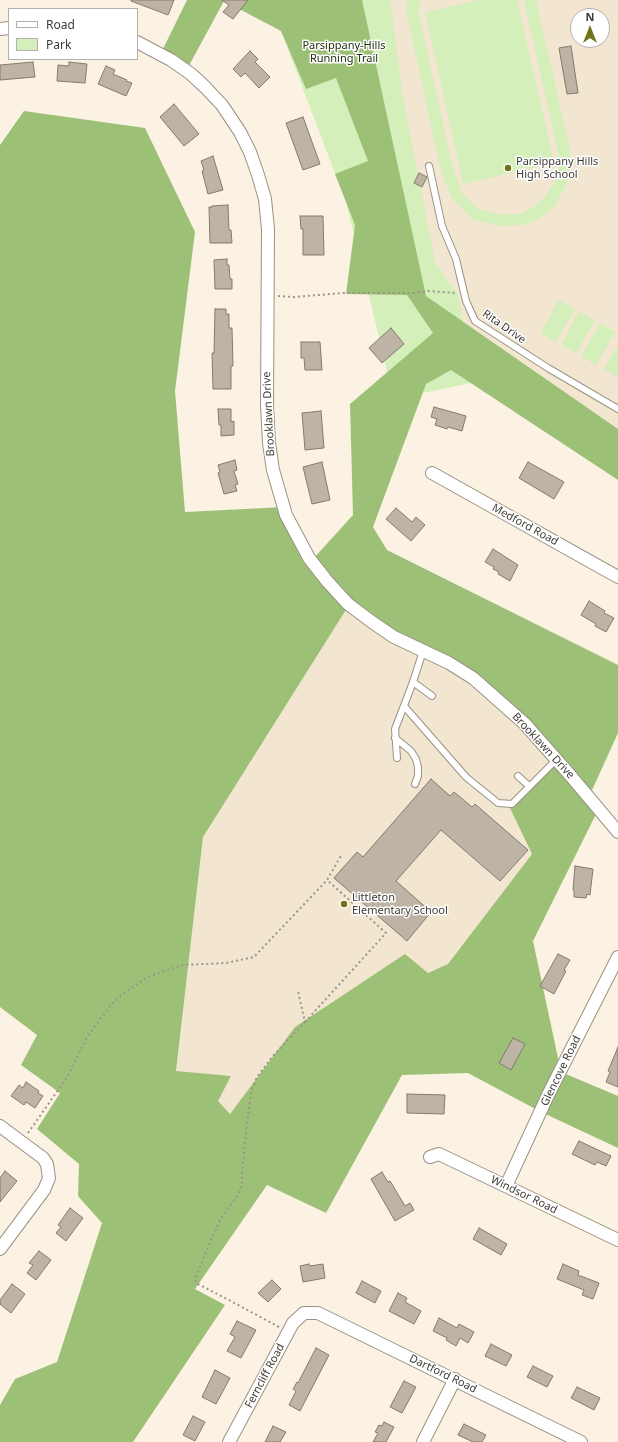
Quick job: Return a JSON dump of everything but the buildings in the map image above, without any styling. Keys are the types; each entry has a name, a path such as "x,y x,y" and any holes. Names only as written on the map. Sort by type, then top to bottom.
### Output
{"street":[{"name":"Brooklawn Drive","path":"138,43 171,60 191,74 205,87 222,105 244,138 250,152 265,199 268,229 267,405 272,470 286,515 309,558 348,604 372,622 394,637 449,663 473,678 490,692 525,724 557,759 618,832"},
{"name":"Medford Road","path":"432,473 618,577"},
{"name":"Glencove Road","path":"506,1186 548,1095 618,957"},
{"path":"0,1126 43,1158 47,1164 49,1178 44,1190 0,1249"},
{"name":"Windsor Road","path":"430,1157 439,1154 618,1240"},
{"name":"Ferncliff Road","path":"230,1442 293,1323 304,1313"},
{"name":"Dartford Road","path":"304,1313 318,1313 581,1442"},
{"path":"423,1442 455,1380"}],"lane":[{"name":"Rita Drive","path":"429,166 442,226 456,259 465,294 475,321 548,368 618,409"},
{"path":"397,758 394,729 413,682 423,651"},
{"path":"413,682 432,696"},
{"path":"404,706 466,777 498,803 512,804 557,759"},
{"path":"395,738 411,751 416,759 418,767 416,784"},
{"path":"518,776 529,786"}],"path":[{"path":"267,296 294,297 343,293 414,293 428,291 465,294"},
{"path":"22,1142 68,1076 87,1037 112,1005 124,993 150,976 182,965 226,963 254,957 328,880 342,854"},
{"path":"288,1333 196,1283 195,1279 214,1233 237,1196 242,1185 248,1115 252,1090 257,1077 272,1057 386,933 328,880"},
{"path":"298,991 305,1022"}],"shaded area":[{"name":"Parsippany Hills High School","path":"362,0 618,0 618,429 426,296"},
{"name":"Littleton Elementary School","path":"349,605 492,692 555,760 508,804 532,854 448,964 295,1027 230,1114 217,1101 231,1076 176,1072 203,837"}],"green space":[{"path":"187,0 362,0 426,296 618,429 618,480 451,370 426,384 373,527 387,550 618,665 618,733 588,799 598,810 533,941 561,1072 618,1096 618,1148 541,1112 468,1073 402,1075 326,1213 267,1185 195,1289 225,1305 133,1442 0,1442 0,1405 15,1379 57,1362 102,1223 78,1196 79,1164 37,1129 60,1093 21,1065 37,1035 0,1007 0,145 24,111 145,128 195,232 175,391 185,512 285,507 313,559 353,515 350,404 433,333 407,295 346,294 355,225 335,174 368,161 336,78 306,89 281,31 224,1 186,71 160,55","holes":["349,605 492,692 555,760 508,804 532,854 448,964 428,973 405,954 295,1027 230,1114 218,1101 231,1076 176,1071 203,837"]},
{"name":"Parsippany-Hills Running Trail","path":"266,0 390,0 403,98 435,263 459,296 471,383 394,399 346,202 281,31"},
{"path":"408,0 421,0 418,10 452,164 461,191 478,209 499,214 520,214 534,207 544,198 554,183 558,170 558,152 524,0 536,0 570,150 570,171 565,188 554,206 541,218 522,225 497,226 472,219 451,197 440,167 406,10"},
{"path":"479,0 517,0 554,163 463,184 425,12"},
{"path":"559,300 575,309 556,342 540,333"},
{"path":"579,312 595,320 576,353 561,345"},
{"path":"600,323 615,332 596,365 581,356"},
{"path":"618,345 618,377 604,369"}],"place":[{"name":"Parsippany Hills High School","path":"508,168"},
{"name":"Littleton Elementary School","path":"344,904"}]}
